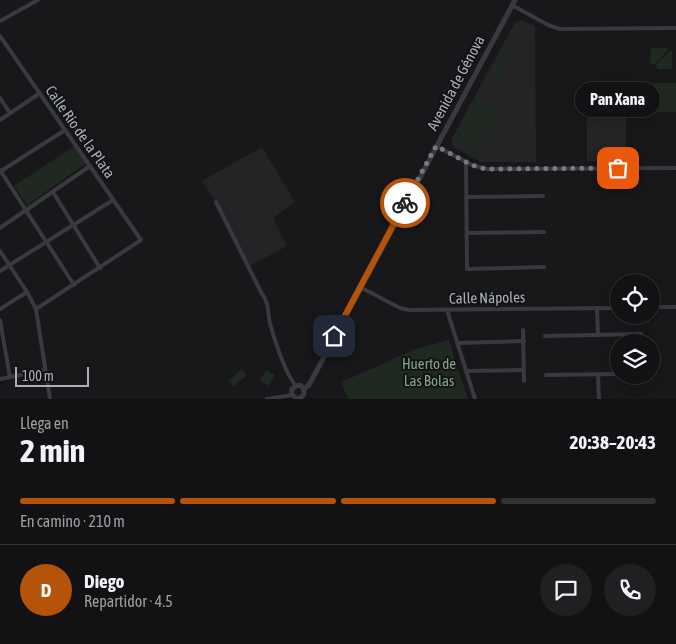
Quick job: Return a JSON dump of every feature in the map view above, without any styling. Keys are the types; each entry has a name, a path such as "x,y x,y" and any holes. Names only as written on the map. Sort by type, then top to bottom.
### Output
{"street":[{"path":"0,21 38,0"},
{"path":"514,3 548,25 560,29 676,28"},
{"name":"Avenida de Génova","path":"304,389 309,385 360,286 514,3"},
{"name":"Calle Río de la Plata","path":"0,36 141,240 100,268"},
{"path":"0,120 40,93"},
{"path":"0,98 10,113"},
{"path":"65,130 1,170 74,285"},
{"path":"436,146 481,169 490,170 676,168"},
{"path":"466,162 467,269 544,268"},
{"path":"0,228 90,166"},
{"path":"36,309 100,268 53,192"},
{"path":"466,197 543,196"},
{"path":"0,272 114,200"},
{"path":"216,202 266,299 270,327 289,375 296,386"},
{"path":"466,233 544,232"},
{"path":"0,251 36,309 50,399"},
{"name":"Calle Nápoles","path":"360,286 403,309 610,308"},
{"path":"0,309 27,292"},
{"path":"660,307 676,307"},
{"path":"597,308 598,335"},
{"path":"447,310 475,399"},
{"path":"0,320 10,377"},
{"path":"524,330 524,380"},
{"path":"545,336 610,335"},
{"path":"457,342 524,342"},
{"path":"0,380 45,370"},
{"path":"466,371 524,370"},
{"path":"546,376 610,374"},
{"path":"598,375 599,399"},
{"path":"267,399 292,395 300,399 304,394 304,389 300,385 296,386 292,389 292,395"}],"shaded area":[{"path":"522,20 535,26 536,162 481,162 453,147 451,140 515,22"},
{"path":"587,115 626,115 626,161 587,161"},
{"path":"262,147 295,202 273,218 287,246 248,267 216,202 202,181"}],"green space":[{"path":"505,42 506,76 500,78 490,71"},
{"path":"651,48 668,48 668,50 655,64 650,64"},
{"path":"672,51 672,69 657,69 656,64"},
{"path":"639,83 676,83 676,112 640,113"},
{"path":"480,90 483,91 455,140 457,145 482,158 490,158 491,161 481,160 454,146 453,139"},
{"path":"480,97 505,111 498,124 473,111"},
{"path":"473,112 497,125 490,138 465,125"},
{"path":"464,127 488,140 481,153 457,140"},
{"path":"76,145 88,162 27,205 14,186"},
{"name":"Huerto de Las Bolas","path":"449,340 468,399 348,399 342,384 344,381 416,349"},
{"path":"242,369 247,375 233,387 228,381"},
{"path":"266,370 275,375 268,386 260,380"}],"way so far":[{"path":"405,203 436,146 481,169 618,168"}],"place":[{"name":"Pan Xana","path":"618,168"}],"route":[{"path":"334,336 405,203"}]}
